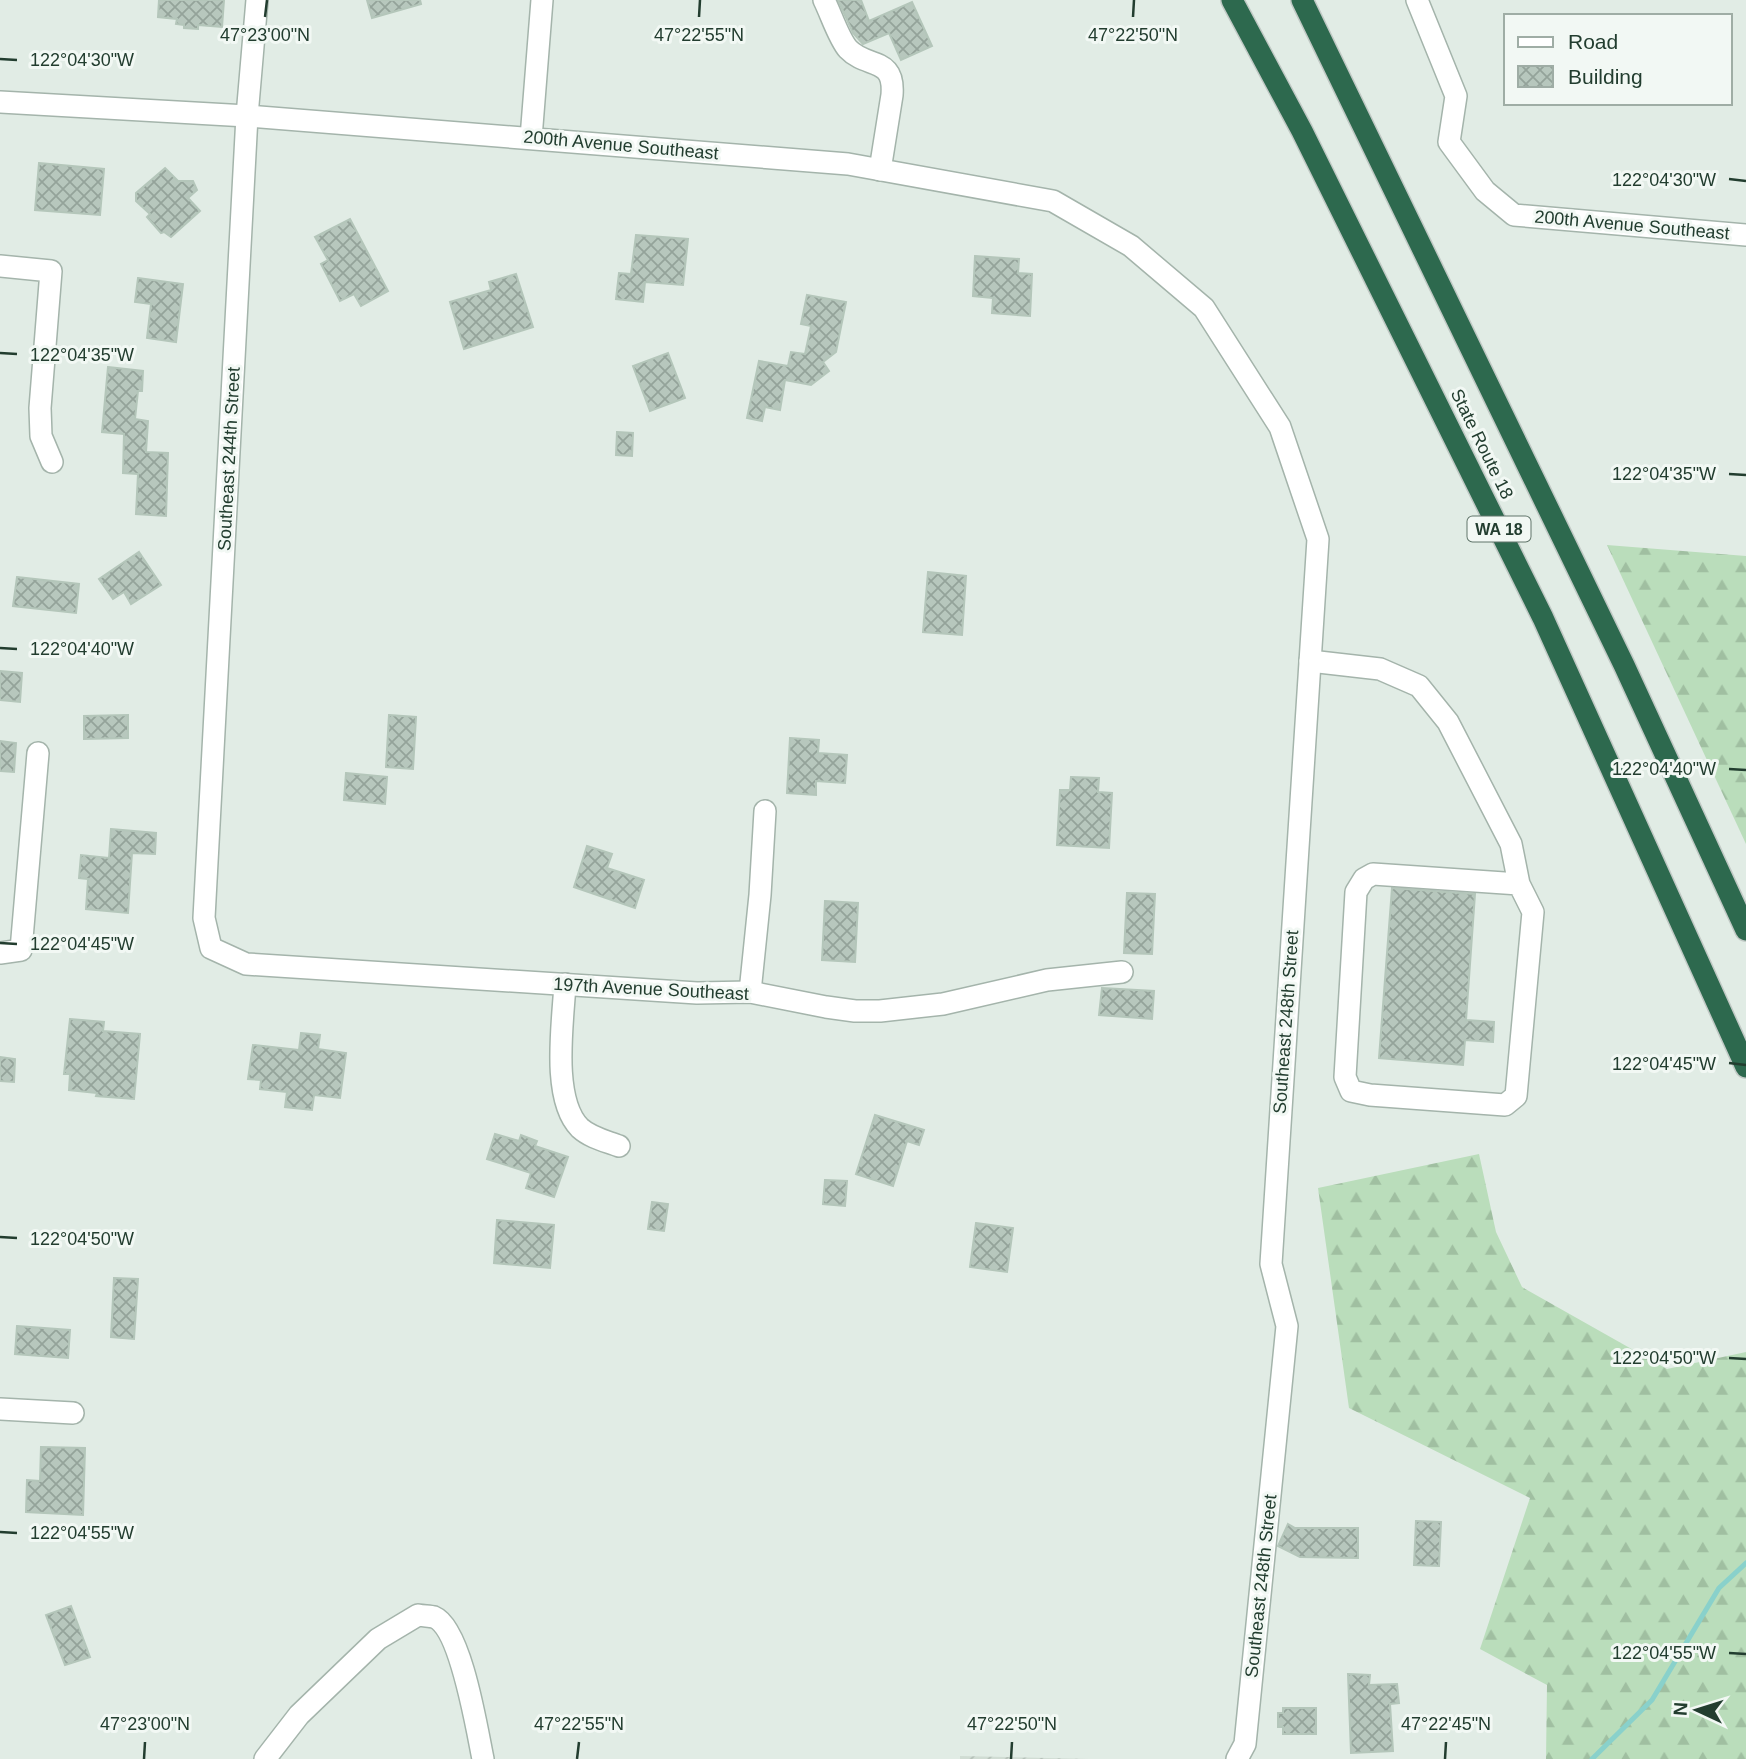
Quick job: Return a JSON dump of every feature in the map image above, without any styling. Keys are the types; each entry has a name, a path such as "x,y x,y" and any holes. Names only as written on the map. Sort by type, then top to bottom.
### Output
{"highway":[{"name":"State Route 18","path":"1232,0 1302,131 1543,618 1746,1067"},
{"name":"State Route 18","path":"1302,0 1624,665 1746,930"}],"street":[{"name":"Southeast 244th Street","path":"204,918 247,116 257,0"},
{"path":"531,138 542,0"},
{"path":"824,0 846,47 856,56 880,63 890,74 892,95 880,170"},
{"name":"200th Avenue Southeast","path":"1417,0 1456,96 1449,142 1485,191 1514,215 1746,235"},
{"name":"200th Avenue Southeast","path":"0,102 247,116 848,164 1053,201 1131,246 1204,308"},
{"path":"0,267 51,271 40,408 41,436 52,462"},
{"name":"Southeast 248th Street","path":"1204,308 1280,427 1318,539 1271,1264 1287,1326 1245,1744 1237,1759"},
{"path":"1310,661 1380,669 1419,686 1448,722 1505,832 1511,844 1519,884 1533,912 1516,1096 1505,1105 1370,1095 1352,1091 1345,1077 1356,892 1364,879 1373,874 1519,884"},
{"path":"0,953 21,950 38,753"},
{"path":"750,992 765,811"},
{"name":"197th Avenue Southeast","path":"204,918 211,948 246,964 697,993 750,992 855,1011 943,1004 1046,980 1122,972"},
{"path":"565,985 562,1059 565,1099 569,1111 579,1126 591,1136 619,1146"},
{"path":"0,1409 73,1413"},
{"path":"265,1759 299,1715 378,1639 418,1615 436,1618 451,1634 466,1681 483,1759"}],"shaded area":[{"path":"960,1756 1089,1759 960,1759"}],"green space":[{"path":"1607,545 1746,556 1746,844"},
{"path":"1479,1154 1496,1232 1522,1287 1667,1369 1746,1352 1746,1759 1546,1759 1547,1685 1480,1649 1530,1498 1349,1408 1318,1188"}],"building":[{"path":"159,0 224,0 222,27 198,25 198,29 184,28 184,25 176,24 177,19 158,17"},
{"path":"367,0 420,0 421,4 372,18"},
{"path":"838,0 861,0 869,21 912,2 932,46 901,60 889,33 863,44 853,33"},
{"path":"39,163 104,169 100,215 35,210"},
{"path":"165,168 178,181 193,181 197,190 188,198 200,211 171,237 161,233 147,217 150,214 136,201 136,193"},
{"path":"350,219 388,291 361,306 354,294 340,301 321,264 328,260 315,237"},
{"path":"636,235 688,239 683,285 645,282 643,302 616,299 619,273 631,274"},
{"path":"975,256 1019,259 1018,273 1032,274 1030,316 992,313 993,298 973,296"},
{"path":"516,274 533,327 464,349 450,302 491,290 489,282"},
{"path":"138,278 183,284 176,342 147,338 151,304 135,302"},
{"path":"807,295 846,302 836,352 823,362 829,371 811,385 785,380 780,410 765,407 762,421 747,418 759,361 788,366 791,352 805,354 811,326 801,324"},
{"path":"668,353 685,398 650,411 633,366"},
{"path":"108,367 143,371 142,391 138,391 135,419 148,421 146,452 168,453 166,516 136,514 138,474 123,473 124,434 102,432"},
{"path":"617,432 633,433 632,456 616,455"},
{"path":"139,552 161,585 131,604 124,592 113,599 99,579"},
{"path":"928,572 966,576 962,635 923,632"},
{"path":"17,577 79,584 76,613 13,606"},
{"path":"0,671 22,673 20,702 0,700"},
{"path":"128,715 128,738 84,739 84,716"},
{"path":"389,715 416,717 413,769 386,767"},
{"path":"790,738 819,740 818,753 847,755 845,783 816,781 816,795 787,793"},
{"path":"0,741 16,743 14,772 0,771"},
{"path":"346,773 387,777 385,804 344,800"},
{"path":"1071,777 1099,778 1098,792 1112,793 1109,848 1057,845 1060,790 1070,790"},
{"path":"111,829 156,833 155,854 132,853 128,913 86,909 88,879 79,878 81,855 109,858"},
{"path":"587,846 612,854 607,868 644,880 635,908 574,887"},
{"path":"1392,888 1475,894 1466,1020 1494,1022 1493,1042 1465,1040 1463,1065 1379,1058"},
{"path":"1127,893 1155,894 1152,954 1124,953"},
{"path":"825,901 858,903 855,962 822,960"},
{"path":"1102,988 1154,991 1152,1019 1099,1015"},
{"path":"70,1019 104,1022 103,1031 140,1034 134,1099 96,1096 97,1093 69,1090 70,1074 64,1074"},
{"path":"301,1033 320,1035 318,1049 346,1053 340,1098 314,1095 312,1110 285,1107 287,1092 260,1089 261,1080 248,1079 253,1045 299,1050"},
{"path":"0,1057 15,1059 14,1082 0,1081"},
{"path":"875,1115 924,1130 919,1145 907,1141 893,1186 856,1174"},
{"path":"495,1134 519,1141 521,1135 537,1141 535,1146 568,1157 554,1197 526,1188 531,1173 487,1159"},
{"path":"825,1180 847,1181 845,1206 823,1204"},
{"path":"652,1202 668,1204 664,1231 648,1229"},
{"path":"497,1220 554,1225 550,1268 494,1263"},
{"path":"976,1223 1013,1228 1007,1272 970,1267"},
{"path":"114,1278 138,1279 134,1339 111,1337"},
{"path":"17,1326 70,1330 68,1358 15,1354"},
{"path":"41,1447 85,1448 83,1515 26,1512 27,1480 40,1481"},
{"path":"1416,1521 1441,1522 1439,1566 1414,1565"},
{"path":"1288,1524 1295,1528 1358,1528 1358,1558 1300,1557 1278,1546"},
{"path":"71,1606 90,1657 65,1665 46,1615"},
{"path":"1348,1674 1370,1675 1369,1685 1397,1684 1399,1703 1390,1704 1393,1751 1351,1753"},
{"path":"1283,1708 1316,1708 1316,1734 1283,1734 1283,1727 1278,1727 1278,1713 1283,1713"}],"waterway":[{"path":"1592,1759 1652,1700 1719,1588 1746,1563"}]}
